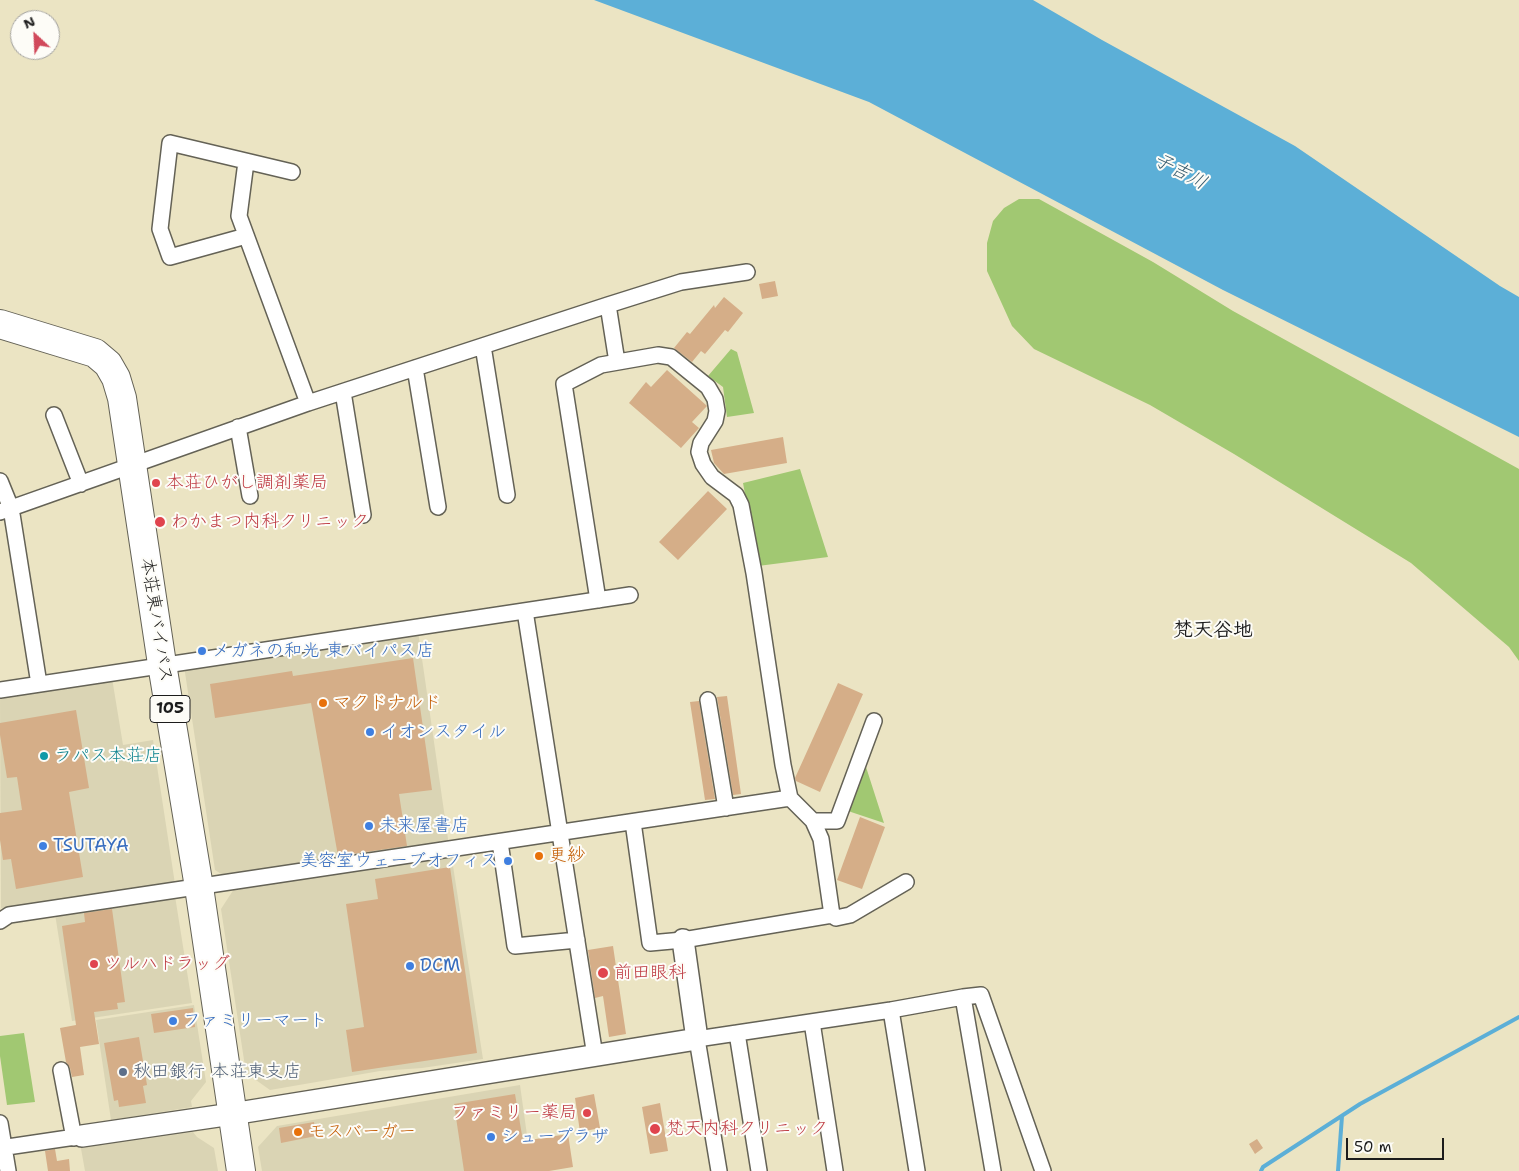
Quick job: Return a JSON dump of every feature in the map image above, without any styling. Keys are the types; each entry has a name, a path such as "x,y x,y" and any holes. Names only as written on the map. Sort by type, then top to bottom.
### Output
{"highway":[{"name":"本荘東バイパス","path":"0,324 95,353 108,364 116,378 122,398 162,664 199,887 241,1171"}],"street":[{"path":"246,236 170,257 160,229 170,143 292,172"},
{"path":"246,162 239,216 308,403"},
{"path":"5,510 308,403 608,305 681,282 747,272"},
{"path":"608,305 617,362"},
{"path":"483,346 507,496"},
{"path":"598,600 564,384 601,365 658,355 671,357 708,387 715,399 717,411 715,421 701,444 699,452 703,464 712,477 736,494 742,505 783,765 790,798 813,821 821,839 832,915"},
{"path":"415,368 438,507"},
{"path":"343,392 363,515"},
{"path":"54,415 81,484"},
{"path":"238,427 250,496"},
{"path":"0,481 38,684"},
{"path":"0,690 630,594"},
{"path":"525,611 595,1056"},
{"path":"708,700 726,808"},
{"path":"813,821 837,821 874,721"},
{"path":"0,920 10,915 790,798"},
{"path":"633,822 650,943 683,940 832,915 836,918 850,915 906,882"},
{"path":"500,842 515,946 577,940"},
{"path":"683,940 719,1171"},
{"path":"2,1148 232,1114 981,995 1043,1171"},
{"path":"962,997 993,1171"},
{"path":"891,1010 917,1171"},
{"path":"812,1022 835,1171"},
{"path":"737,1033 759,1171"},
{"path":"61,1070 78,1137"},
{"path":"0,1123 2,1148 8,1171"}],"shaded area":[{"path":"418,631 449,846 226,877 215,870 184,666"},
{"path":"112,678 123,745 153,740 175,884 1,908 0,695"},
{"path":"451,853 483,1059 422,1068 380,1071 270,1090 246,1073 221,909 234,889"},
{"path":"175,896 192,1003 72,1021 55,914"},
{"path":"194,1005 206,1082 191,1101 192,1107 111,1120 96,1020"},
{"path":"520,1085 532,1171 262,1171 258,1147 277,1126"},
{"path":"193,1132 197,1137 214,1148 218,1171 85,1171 80,1143 103,1145"}],"green space":[{"path":"1019,199 1039,199 1153,262 1233,311 1519,469 1519,661 1509,647 1411,563 1234,454 1150,405 1034,349 1012,326 987,271 987,243 993,221 1004,208"},
{"path":"731,349 737,352 754,413 727,417 723,387 708,376"},
{"path":"800,469 828,557 758,566 743,483"},
{"path":"866,767 884,823 848,811"},
{"path":"24,1033 35,1102 7,1105 0,1056 0,1036"}],"water":[{"name":"子吉川","path":"594,0 1033,0 1295,146 1519,297 1519,437 1223,290 869,102"}],"building":[{"path":"775,281 778,296 762,299 759,284"},
{"path":"724,297 743,313 728,332 725,330 705,354 701,351 692,362 674,348 687,332 690,334 714,305 715,308"},
{"path":"667,370 707,406 692,422 699,428 681,448 629,403 646,382 651,387"},
{"path":"783,437 787,463 724,474 714,463 711,450"},
{"path":"708,491 727,509 678,560 659,542"},
{"name":"イオンスタイル","path":"413,658 432,790 399,794 407,846 338,856 311,703 215,718 210,684 292,671 293,676"},
{"path":"838,683 863,694 820,792 796,781 795,778"},
{"path":"727,696 741,794 733,795 717,697"},
{"path":"699,701 715,799 705,800 690,702"},
{"path":"76,710 89,788 69,792 83,877 16,889 11,859 3,860 0,840 0,813 22,810 17,777 7,778 0,735 0,723"},
{"path":"860,817 885,827 862,889 837,880"},
{"name":"DCM","path":"450,867 477,1053 352,1072 346,1030 364,1027 346,904 378,899 375,879"},
{"name":"ツルハドラッグ","path":"112,909 125,1002 117,1003 118,1009 94,1012 99,1044 80,1047 84,1075 72,1077 66,1062 60,1028 76,1025 62,926 85,922 84,913"},
{"name":"前田眼科","path":"613,946 626,1034 609,1037 603,996 595,998 588,950"},
{"path":"193,1008 195,1027 154,1033 151,1014"},
{"path":"139,1037 147,1085 143,1086 146,1103 119,1107 118,1100 114,1101 104,1043"},
{"name":"シュープラザ","path":"515,1094 523,1141 568,1134 573,1167 549,1171 464,1171 454,1104"},
{"name":"ファミリー薬局","path":"594,1094 600,1128 580,1132 575,1098"},
{"name":"梵天内科クリニック","path":"660,1103 668,1151 650,1154 642,1107"},
{"name":"モスバーガー","path":"314,1122 316,1136 281,1143 279,1128"},
{"path":"1257,1139 1263,1148 1255,1154 1249,1144"},
{"path":"55,1149 57,1161 69,1159 70,1171 48,1171 45,1151"}],"waterway":[{"path":"1261,1171 1263,1167 1360,1104 1519,1017"},
{"path":"1338,1171 1342,1116"}],"place":[{"name":"本荘ひがし調剤薬局","path":"156,483"},
{"name":"わかまつ内科クリニック","path":"160,522"},
{"name":"メガネの和光 東バイパス店","path":"202,651"},
{"name":"マクドナルド","path":"323,703"},
{"name":"イオンスタイル","path":"370,732"},
{"name":"ラパス本荘店","path":"44,756"},
{"name":"未来屋書店","path":"369,826"},
{"name":"TSUTAYA","path":"43,846"},
{"name":"更紗","path":"539,856"},
{"name":"美容室ウェーブオフィス","path":"508,861"},
{"name":"ツルハドラッグ","path":"94,964"},
{"name":"DCM","path":"410,966"},
{"name":"前田眼科","path":"603,973"},
{"name":"ファミリーマート","path":"173,1021"},
{"name":"秋田銀行 本荘東支店","path":"123,1072"},
{"name":"ファミリー薬局","path":"587,1113"},
{"name":"梵天内科クリニック","path":"655,1129"},
{"name":"モスバーガー","path":"298,1132"},
{"name":"シュープラザ","path":"491,1137"}],"district":[{"name":"梵天谷地","path":"1213,631"}]}
